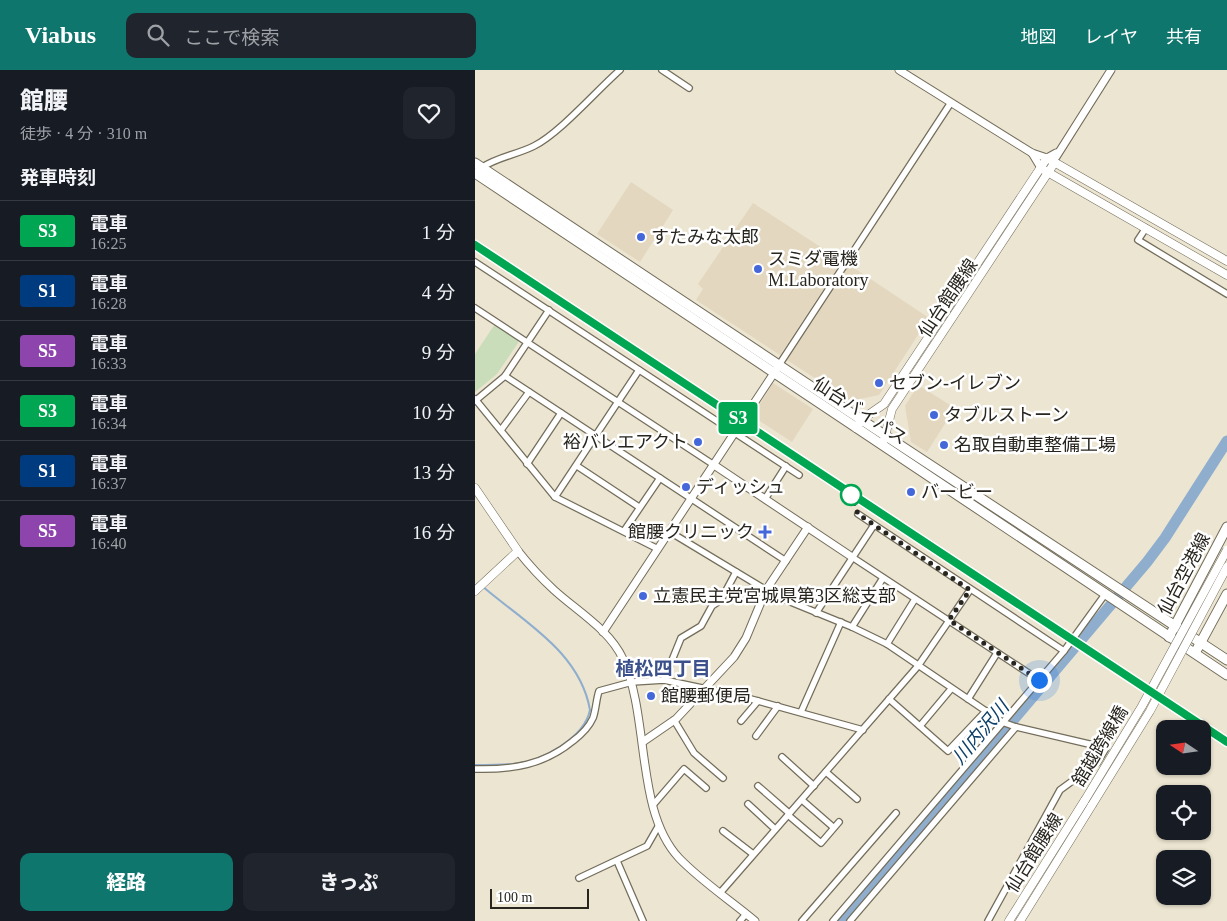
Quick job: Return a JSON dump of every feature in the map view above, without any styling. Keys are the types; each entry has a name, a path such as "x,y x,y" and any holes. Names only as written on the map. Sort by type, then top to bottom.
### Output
{"main road":[{"path":"1047,158 1227,261"},
{"name":"仙台館腰線","path":"859,424 884,404 1047,158"},
{"name":"仙台館腰線","path":"884,441 892,409 1055,162"},
{"path":"1041,168 1227,275"},
{"name":"仙台バイパス","path":"477,169 779,365 859,424 1169,637 1227,674"},
{"name":"仙台バイパス","path":"477,169 774,374 859,424"},
{"name":"仙台バイパス","path":"884,441 1227,660"},
{"path":"475,488 518,551 480,587"},
{"name":"仙台空港線","path":"1169,637 1227,527"},
{"name":"舘越跨線橋","path":"1089,802 1227,550"},
{"name":"舘越跨線橋","path":"1089,802 1150,711 1227,567"},
{"path":"1195,654 1227,594"},
{"name":"仙台館腰線","path":"1009,921 1089,802"},
{"name":"仙台館腰線","path":"1020,921 1089,802"}],"street":[{"path":"477,169 535,146 560,126 620,70"},
{"path":"662,70 689,88"},
{"path":"899,70 1032,153 1047,158 1056,153"},
{"path":"1055,162 1056,153 1111,70"},
{"path":"603,632 951,104"},
{"path":"1032,153 1041,168"},
{"path":"1146,228 1138,240 1227,294"},
{"path":"475,262 799,475"},
{"path":"475,308 1039,680"},
{"path":"549,310 505,376 475,400 555,497 658,549"},
{"path":"555,497 639,370"},
{"path":"505,376 785,561"},
{"path":"501,430 529,392"},
{"path":"527,464 561,413"},
{"path":"577,466 639,507"},
{"path":"765,499 786,466"},
{"path":"624,531 660,478"},
{"path":"858,514 1064,651"},
{"path":"816,613 874,525"},
{"path":"643,741 674,720 706,689 740,648 766,590 808,527"},
{"path":"670,532 766,590 887,644 951,689 1014,727 1106,748 1097,763 1060,790 988,921"},
{"path":"518,551 553,590 603,632 617,648 632,682 653,805 659,825 679,858 755,921"},
{"path":"664,680 681,638 701,626 712,606 721,600 736,572"},
{"path":"852,627 883,578"},
{"path":"720,893 918,666 970,590"},
{"path":"833,921 1064,651 1108,595"},
{"path":"887,644 915,599"},
{"path":"801,712 841,622"},
{"path":"967,699 997,653"},
{"path":"475,769 518,768 535,764 553,756 584,732 593,718 599,691 632,682 664,680 778,706 863,730"},
{"path":"921,726 951,689"},
{"path":"889,699 948,751 986,711"},
{"path":"741,721 758,701"},
{"path":"756,736 778,706"},
{"path":"674,720 694,753 723,778"},
{"path":"850,921 1014,727"},
{"path":"782,758 814,786"},
{"path":"653,805 683,768 707,788"},
{"path":"826,772 857,799"},
{"path":"758,786 821,843 839,822"},
{"path":"802,800 833,828"},
{"path":"748,804 775,829"},
{"path":"803,921 896,813"},
{"path":"579,878 647,846 659,825"},
{"path":"723,831 753,854"},
{"path":"617,861 643,921"},
{"path":"740,921 746,914"}],"shaded area":[{"path":"631,182 673,210 640,262 597,234"},
{"path":"753,203 842,261 780,355 696,300 703,289 698,284"},
{"path":"848,264 929,318 879,395 850,401 787,360"},
{"path":"773,383 813,409 792,442 752,416"},
{"path":"918,385 955,408 927,452 911,442 905,406"}],"green space":[{"path":"495,324 518,339 518,343 497,374 475,392 475,354"}],"waterway":[{"name":"川内沢川","path":"843,921 1147,562 1165,538 1227,441"},
{"path":"475,765 514,764 548,753 560,747 579,730 586,721 590,710 584,689 575,671 563,655 532,626 482,586"}],"railway":[{"path":"475,244 835,484"},
{"path":"837,485 1227,742"}],"train":[{"name":"S3","path":"475,245 852,496 1227,742"}],"place":[{"name":"すたみな太郎","path":"641,237"},
{"name":"スミダ電機 M.Laboratory","path":"758,269"},
{"name":"セブン-イレブン","path":"879,383"},
{"name":"タブルストーン","path":"934,415"},
{"name":"裕バレエアクト","path":"698,442"},
{"name":"名取自動車整備工場","path":"944,445"},
{"name":"ディッシュ","path":"686,487"},
{"name":"バービー","path":"911,492"},
{"name":"館腰クリニック","path":"765,532"},
{"name":"立憲民主党宮城県第3区総支部","path":"643,596"},
{"name":"館腰郵便局","path":"651,696"}],"district":[{"name":"植松四丁目","path":"663,668"}],"route":[{"path":"851,495 858,514 970,590 949,620 1039,680"}]}
